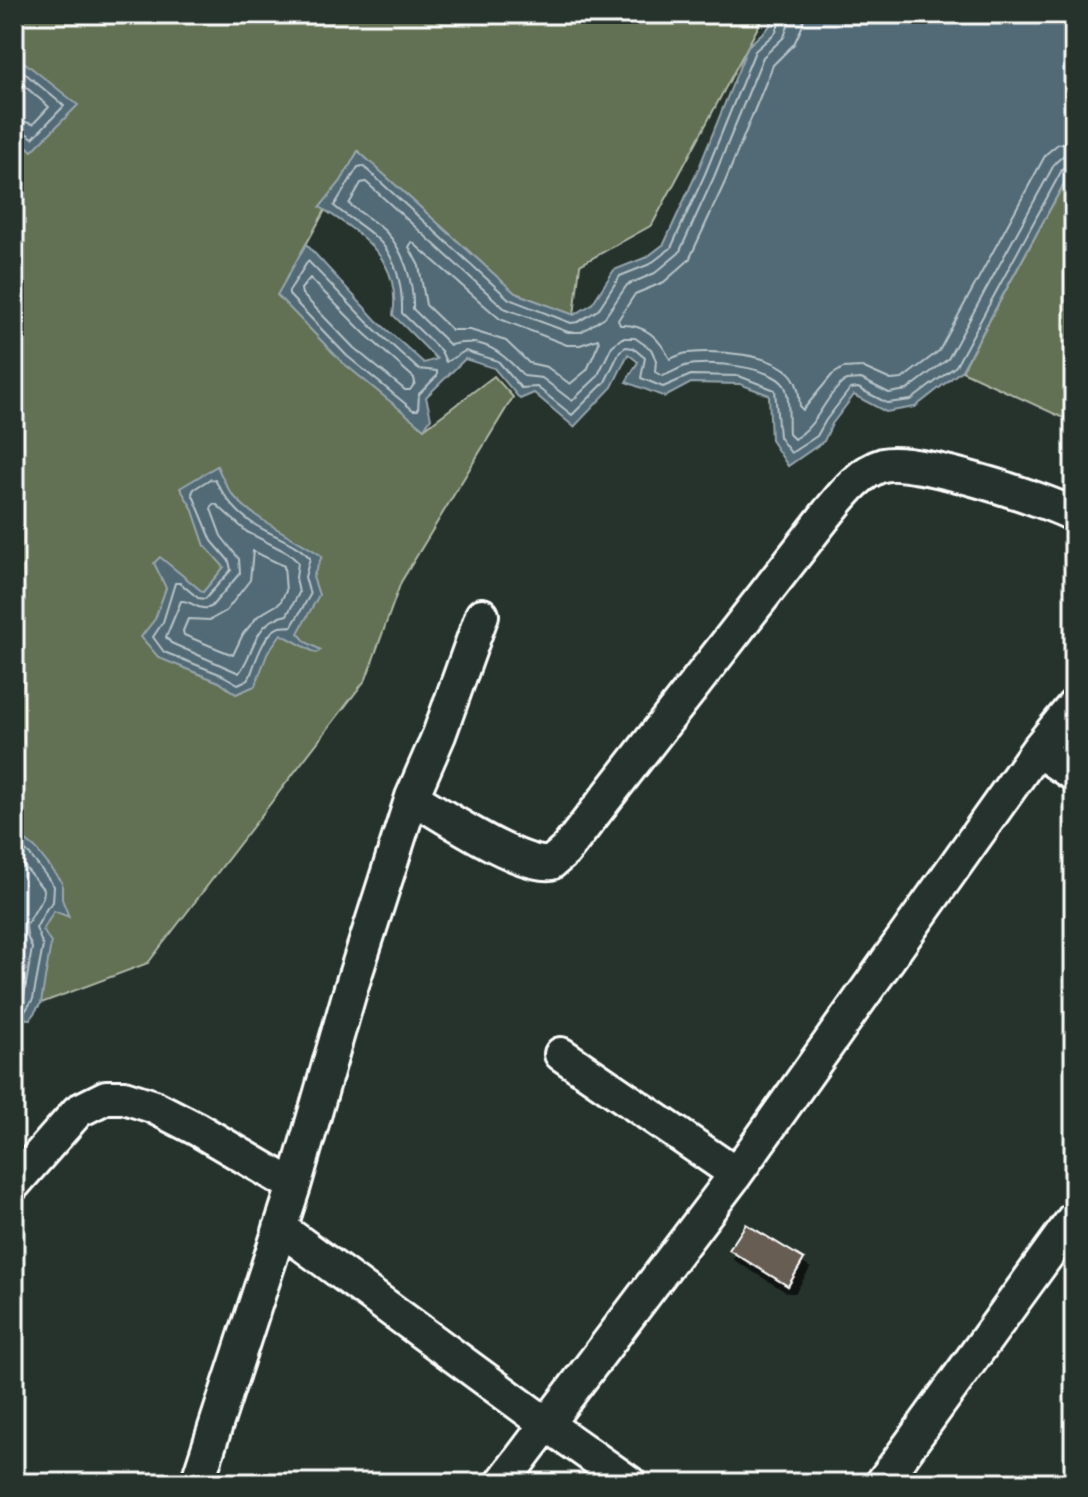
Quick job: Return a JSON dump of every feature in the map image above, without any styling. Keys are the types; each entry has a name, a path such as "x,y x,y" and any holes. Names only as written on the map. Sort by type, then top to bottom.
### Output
{"street":[{"path":"412,797 512,853 532,862 551,863 565,851 827,514 856,481 883,465 921,466 1012,492 1074,515"},
{"path":"197,1483 294,1186 351,988 412,797 439,735 482,615"},
{"path":"502,1483 736,1174 1037,750 1074,705"},
{"path":"1037,750 1074,775"},
{"path":"561,1054 736,1174"},
{"path":"14,1184 78,1111 106,1097 124,1097 152,1106 197,1129 294,1186"},
{"path":"882,1483 1074,1218"},
{"path":"280,1228 630,1483"}],"green space":[{"path":"14,14 765,14 652,225 580,265 574,315 515,293 358,151 278,295 424,429 494,376 513,397 401,582 366,679 148,963 41,1003 14,1029"},
{"path":"1074,165 1074,423 962,371"}],"water":[{"path":"775,14 1074,14 1074,165 962,370 915,407 886,412 854,395 832,424 824,441 788,466 771,440 769,395 740,384 691,383 665,397 626,382 638,362 628,354 612,387 574,427 534,393 520,399 494,368 465,359 426,397 431,418 424,429 342,362 277,295 306,244 376,320 424,363 437,359 393,315 391,278 375,250 350,227 320,207 341,181 358,151 515,293 574,315 592,304 614,270 647,257 664,244 748,46 769,27"},
{"path":"14,54 78,105 32,151 14,134"},
{"path":"217,466 230,491 242,504 322,556 313,577 319,595 298,633 306,642 321,650 316,653 281,634 268,652 255,686 236,694 219,682 159,658 141,637 155,619 166,588 154,563 160,557 203,592 224,567 205,546 192,508 180,488"},
{"path":"14,831 36,849 62,882 62,899 69,917 54,911 43,930 51,943 41,1003 30,1019 14,1018"}],"building":[{"path":"746,1224 804,1259 788,1286 729,1250"}]}
